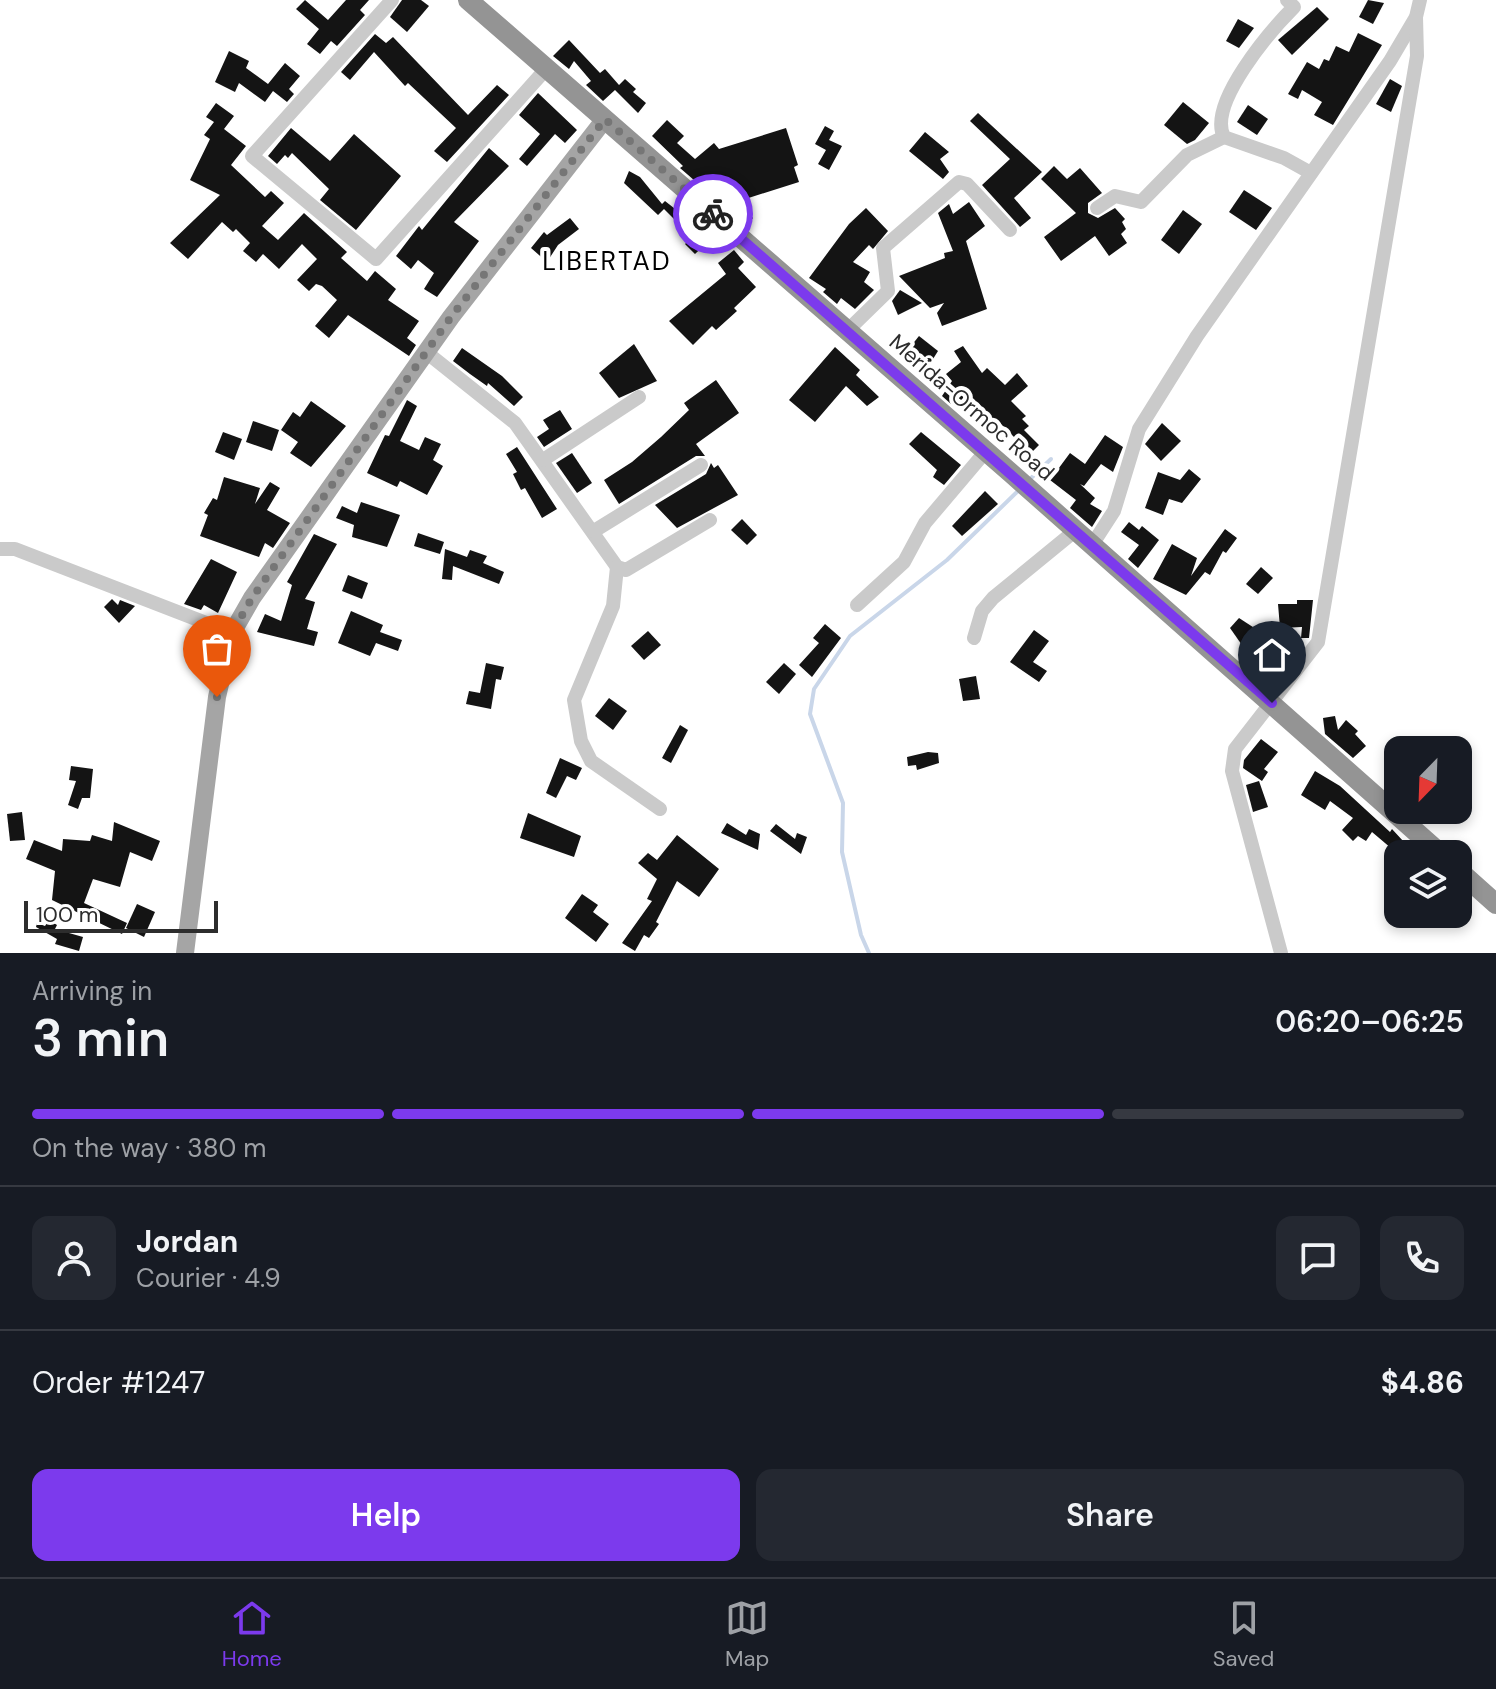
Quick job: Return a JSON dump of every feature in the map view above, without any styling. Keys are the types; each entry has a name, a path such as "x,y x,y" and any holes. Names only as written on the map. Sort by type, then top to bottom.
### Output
{"highway":[{"name":"Merida-Ormoc Road","path":"468,0 986,451 1425,840"},
{"path":"1472,883 1496,904"}],"main road":[{"path":"185,953 217,697 232,633 252,598 426,352 605,119"}],"street":[{"path":"392,0 252,156 376,259 546,69"},
{"path":"1281,953 1232,771 1235,749 1318,642 1417,56 1416,17 1420,0"},
{"path":"1224,137 1220,128 1221,112 1265,36 1295,2"},
{"path":"1092,545 1114,511 1139,429 1197,336 1390,61 1416,17"},
{"path":"1097,208 1115,196 1141,202 1187,155 1224,137 1284,158 1311,173"},
{"path":"847,331 888,291 883,248 959,182 967,184 1010,230"},
{"path":"426,352 515,423 617,567 613,606 574,700 581,741 591,761 660,809"},
{"path":"543,460 639,397"},
{"path":"857,605 904,562 925,523 986,451"},
{"path":"594,531 701,465"},
{"path":"617,567 626,570 710,520"},
{"path":"974,638 982,611 993,598 1076,530"},
{"path":"0,549 15,549 232,633"}],"building":[{"path":"305,0 328,20 346,0 369,0 360,10 365,15 337,46 331,41 320,54 307,44 319,29 296,9"},
{"path":"402,0 421,0 429,6 407,32 390,17"},
{"path":"1368,0 1384,3 1373,24 1359,17"},
{"path":"1317,7 1329,19 1292,55 1278,40"},
{"path":"1238,19 1254,28 1239,48 1226,41"},
{"path":"1358,33 1382,45 1333,125 1314,115 1322,102 1302,90 1298,99 1288,94 1307,62 1319,69 1324,59 1329,61 1336,46 1349,52"},
{"path":"375,34 386,43 393,37 468,115 497,85 509,95 447,162 434,151 456,128 408,83 405,86 374,52 350,80 341,72"},
{"path":"569,40 600,73 605,69 619,85 625,79 636,89 633,92 646,103 638,113 615,90 603,101 586,85 591,81 574,61 569,69 553,56"},
{"path":"229,51 249,61 246,68 268,84 285,63 300,76 289,89 294,94 287,102 273,91 265,102 239,83 235,92 215,82"},
{"path":"1390,79 1402,86 1391,112 1376,104"},
{"path":"538,93 577,130 565,143 555,134 527,166 519,159 540,134 519,115"},
{"path":"1183,102 1209,123 1195,140 1187,144 1164,125"},
{"path":"216,103 234,116 224,129 246,146 231,165 265,197 271,191 284,203 262,226 278,240 304,213 347,252 341,258 367,281 375,271 396,289 388,300 419,321 407,338 416,345 409,356 348,315 329,338 315,326 337,300 322,286 316,284 309,291 297,280 317,259 302,244 279,269 263,254 256,262 243,251 250,243 236,229 233,232 222,222 188,259 170,243 220,195 190,180 210,139 204,135 214,122 206,117"},
{"path":"1248,105 1268,119 1257,135 1237,122"},
{"path":"978,113 1042,172 1014,198 1031,218 1020,227 982,185 1010,159 970,121"},
{"path":"667,120 684,136 677,143 695,159 714,143 719,149 786,128 798,165 794,167 799,182 736,202 753,218 746,225 680,168 683,166 652,136"},
{"path":"825,126 834,131 829,140 842,146 829,170 818,164 826,150 815,144"},
{"path":"291,128 330,161 354,134 401,176 356,230 320,200 329,189 292,153 288,158 285,155 277,164 268,156"},
{"path":"925,132 949,152 940,159 949,172 943,179 909,151"},
{"path":"489,148 509,166 454,222 479,241 437,297 424,289 434,273 418,260 411,269 396,256 419,226 422,230"},
{"path":"1054,166 1067,179 1080,168 1102,193 1088,203 1088,213 1098,218 1115,208 1125,219 1122,222 1126,229 1121,234 1127,243 1109,256 1095,236 1061,261 1044,237 1076,213 1041,179"},
{"path":"629,171 640,177 662,204 665,201 712,238 695,254 685,244 692,237 664,209 658,215 624,183"},
{"path":"1244,190 1272,208 1256,230 1229,212"},
{"path":"969,202 985,226 966,241 987,309 942,326 937,313 944,303 930,308 899,276 945,258 944,253 953,251 938,213 949,204 953,214"},
{"path":"866,208 888,231 873,249 869,245 853,262 870,272 864,282 874,290 855,309 841,298 837,304 823,292 826,289 809,278 849,224"},
{"path":"1183,210 1202,224 1179,254 1161,240"},
{"path":"570,218 579,229 558,245 547,262 531,248 544,232 547,235"},
{"path":"734,250 744,262 738,268 756,287 734,308 737,311 716,330 712,326 693,345 669,321 726,274 718,263"},
{"path":"900,290 922,303 898,315 892,301"},
{"path":"919,336 938,351 928,367 907,351"},
{"path":"634,344 657,381 619,398 599,373"},
{"path":"963,346 982,373 987,368 1005,385 1017,373 1028,386 1011,401 1026,416 1022,419 1029,426 1024,430 1039,445 1024,460 1012,447 1018,441 998,421 989,429 979,414 956,396 951,404 942,396 952,381 946,374 961,362 954,351"},
{"path":"835,347 860,370 856,375 879,397 867,406 846,386 815,422 789,400"},
{"path":"462,348 502,376 523,397 514,406 488,383 487,386 453,361"},
{"path":"716,380 739,413 696,444 705,456 696,456 619,504 604,480 632,462 661,437 689,410 684,403"},
{"path":"407,400 417,406 400,441 419,450 425,437 441,444 433,460 443,466 427,495 400,481 397,487 367,473 385,435 389,436"},
{"path":"311,401 346,426 311,467 290,453 298,442 281,430 293,412 300,417"},
{"path":"560,410 572,429 544,447 537,437 549,429 543,420"},
{"path":"253,421 279,430 272,451 246,442"},
{"path":"1162,423 1181,441 1161,461 1145,444"},
{"path":"223,432 242,439 234,460 215,452"},
{"path":"921,432 961,465 944,485 933,477 937,470 909,444"},
{"path":"1105,435 1123,447 1113,472 1101,464 1084,486 1080,484 1095,498 1090,504 1102,511 1092,527 1070,508 1076,500 1050,480 1070,453 1085,464"},
{"path":"517,447 557,509 542,518 513,474 517,472 506,454"},
{"path":"572,453 592,483 577,493 556,463"},
{"path":"711,463 714,468 718,465 738,495 677,528 655,505 706,474"},
{"path":"1189,469 1201,479 1182,503 1169,499 1163,515 1145,508 1158,472 1180,480"},
{"path":"224,477 260,488 255,504 270,482 280,488 267,510 290,523 273,548 265,543 259,557 200,536 208,515 204,513 213,498 217,500"},
{"path":"985,491 998,504 962,536 952,526"},
{"path":"361,502 400,515 387,547 352,537 354,525 336,518 342,506 357,513"},
{"path":"742,519 757,535 747,545 731,530"},
{"path":"1129,522 1139,530 1142,526 1159,540 1138,568 1128,559 1139,545 1121,532"},
{"path":"1225,529 1237,538 1226,553 1223,551 1210,575 1205,572 1186,595 1153,579 1172,544 1197,558 1191,576"},
{"path":"418,533 444,542 440,554 414,546"},
{"path":"314,534 337,544 305,599 315,602 307,629 318,632 314,646 257,632 265,614 281,621 292,585 287,582"},
{"path":"445,549 467,557 470,550 487,556 483,563 504,572 499,584 453,566 452,580 442,579"},
{"path":"211,559 237,572 218,613 204,605 201,610 184,604"},
{"path":"1261,567 1273,578 1258,594 1246,584"},
{"path":"348,575 368,583 362,599 342,591"},
{"path":"112,599 118,605 120,600 135,606 119,623 104,607"},
{"path":"1297,600 1313,600 1309,638 1301,638 1302,627 1280,628 1278,604 1297,604"},
{"path":"351,611 383,625 380,632 402,640 398,651 376,643 370,656 338,643"},
{"path":"1239,618 1259,631 1244,648 1230,628"},
{"path":"825,624 841,638 812,677 799,665 819,643 813,638"},
{"path":"1034,630 1049,641 1033,662 1047,671 1039,682 1010,662"},
{"path":"648,631 661,645 644,660 631,646"},
{"path":"486,663 504,667 501,680 496,679 491,709 466,704 469,691 480,693"},
{"path":"784,663 796,674 779,694 766,682"},
{"path":"976,676 980,699 963,701 959,679"},
{"path":"609,698 627,711 613,730 595,716"},
{"path":"1335,716 1338,730 1346,720 1358,731 1355,734 1366,746 1353,758 1325,734 1323,718"},
{"path":"680,725 688,730 671,763 662,758"},
{"path":"1261,739 1278,752 1264,769 1268,772 1262,781 1243,768 1244,760"},
{"path":"938,753 939,763 917,770 916,765 908,766 907,757"},
{"path":"560,758 582,768 576,780 567,776 556,798 546,793"},
{"path":"71,766 93,769 90,798 82,798 78,809 68,805 76,781 69,780"},
{"path":"1315,771 1340,786 1402,840 1384,842 1372,832 1366,841 1358,836 1353,841 1342,830 1353,818 1330,801 1325,810 1301,795"},
{"path":"1259,781 1268,807 1253,812 1246,785"},
{"path":"22,812 25,840 10,841 7,814"},
{"path":"528,813 581,836 574,857 520,838"},
{"path":"114,822 160,841 152,861 130,852 120,887 93,879 84,903 127,923 122,934 52,900 55,871 26,859 34,840 62,851 63,839 90,841 92,835 112,841"},
{"path":"727,823 746,835 749,829 760,834 758,850 721,833"},
{"path":"776,824 795,839 797,833 807,837 801,854 770,831"},
{"path":"677,835 719,869 699,897 677,881 656,922 659,924 649,938 644,935 635,951 622,943 652,901 647,899 657,879 638,863 648,853 657,860"},
{"path":"582,894 598,905 593,912 609,924 596,942 565,918"},
{"path":"137,904 155,912 144,937 126,928"},
{"path":"49,920 57,925 55,929 83,937 79,951 55,944 57,939 36,927 37,923 45,926"}],"waterway":[{"path":"1028,481 1051,459"},
{"path":"869,953 861,935 842,852 843,803 810,714 814,689 850,636 947,560 1019,490"}],"way so far":[{"path":"217,697 232,633 252,598 451,317 605,119 713,214"}],"district":[{"name":"LIBERTAD","path":"607,261"}],"route":[{"path":"713,214 1272,703"}]}
